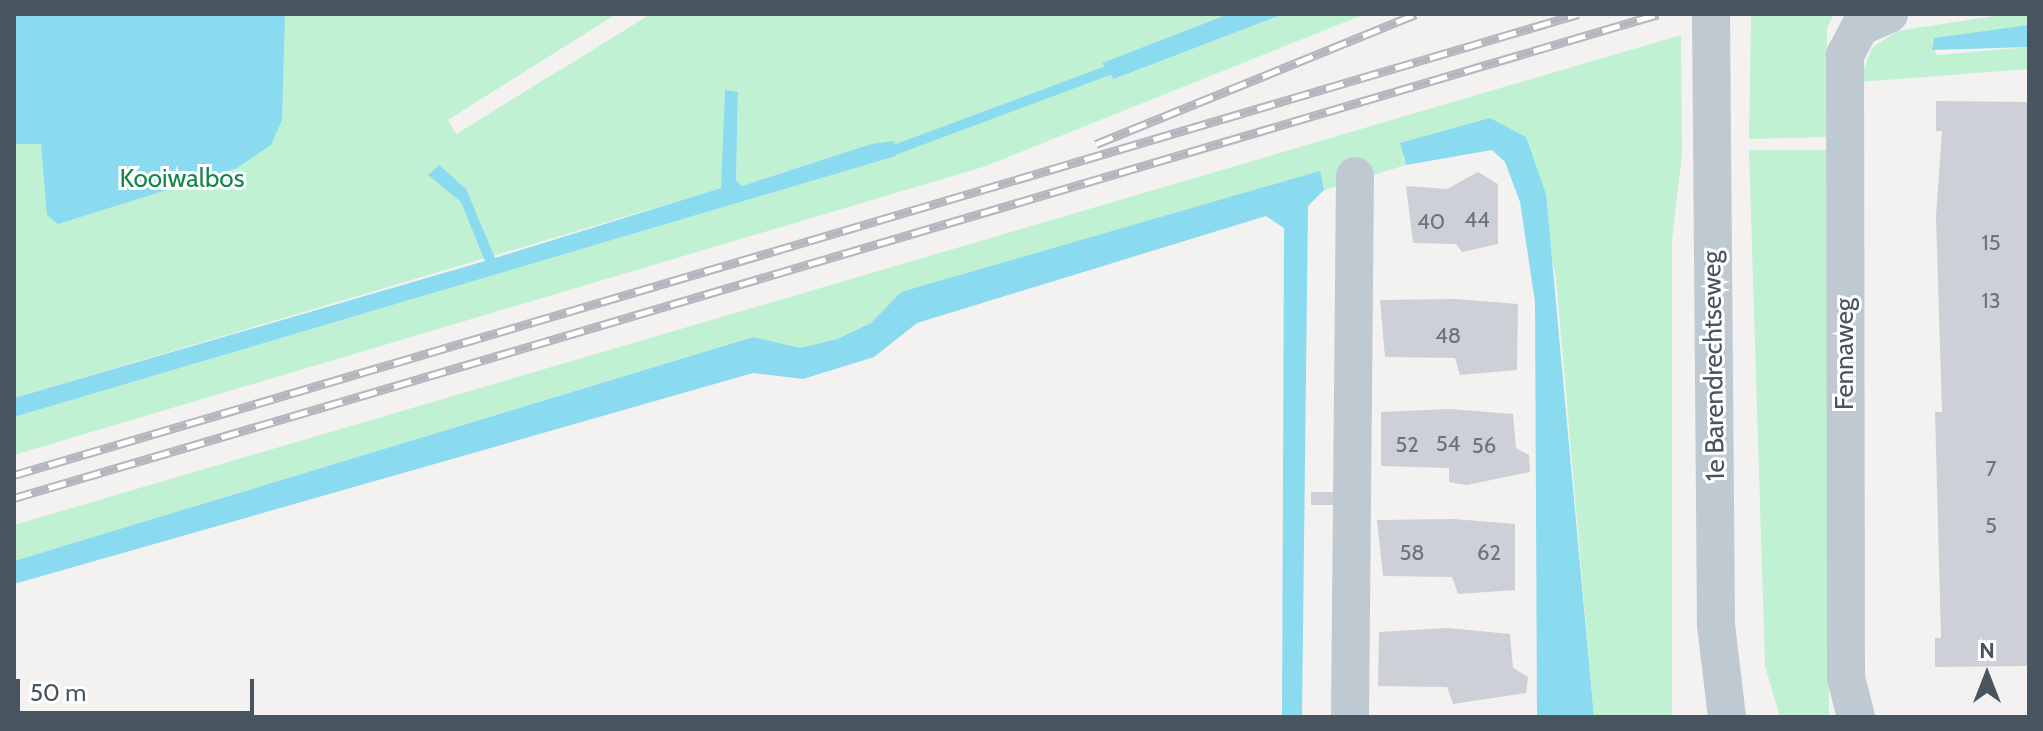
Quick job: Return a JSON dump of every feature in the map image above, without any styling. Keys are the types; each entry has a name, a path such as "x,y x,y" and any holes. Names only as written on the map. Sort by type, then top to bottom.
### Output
{"street":[{"name":"1e Barendrechtseweg","path":"1711,14 1716,625 1727,717"},
{"name":"Fennaweg","path":"1856,717 1846,678 1845,70 1849,38 1889,14"},
{"path":"1350,717 1355,176"}],"green space":[{"name":"Kooiwalbos","path":"14,14 616,14 448,120 456,134 651,14 1227,14 1102,63 1115,79 1284,14 1365,14 983,167 14,455 14,417 896,156 871,144 742,186 736,181 738,92 725,90 722,188 14,398"},
{"path":"1767,14 1834,14 1827,27 1826,137 1749,139 1751,17"},
{"path":"2007,14 2029,14 2029,25 1932,44 1937,55 2029,47 2029,69 1859,82 1872,48 1897,31"},
{"path":"1681,35 1682,154 1672,240 1672,717 1594,717 1556,278 1526,137 1402,156 1406,165 1324,190 1321,182 901,292 871,323 837,339 800,348 752,337 14,561 14,525"},
{"path":"1749,150 1826,150 1829,717 1780,717 1765,666"}],"water":[{"path":"14,14 285,14 282,120 271,145 237,168 58,224 47,215 41,144 14,144"},
{"path":"1228,14 1284,14 1114,79 1102,63"},
{"path":"2029,25 2029,47 1932,50 1934,38"},
{"path":"725,90 738,92 736,180 742,186 871,144 894,141 896,156 14,417 14,398 485,261 461,202 428,175 439,165 466,189 495,258 721,188"},
{"path":"1490,118 1526,137 1546,194 1594,717 1537,717 1535,302 1520,202 1505,162 1492,150 1406,165 1400,143"},
{"path":"1320,171 1324,190 1308,206 1302,717 1282,717 1284,228 1266,216 917,323 874,357 803,379 753,373 14,584 14,561 753,337 800,348 837,339 871,323 901,292"}],"building":[{"path":"1936,101 2029,102 2029,666 1935,667 1935,638 1941,638 1935,412 1942,412 1936,216 1942,131 1936,131"},
{"path":"1478,172 1498,184 1498,244 1462,252 1456,244 1413,243 1406,186 1447,189"},
{"path":"1456,299 1518,304 1517,370 1460,375 1455,358 1385,357 1380,300"},
{"path":"1450,409 1513,414 1516,448 1529,455 1530,472 1467,485 1449,482 1449,468 1381,466 1381,412"},
{"path":"1311,492 1338,492 1338,505 1311,505"},
{"path":"1454,519 1515,524 1515,590 1458,594 1452,577 1383,576 1377,520"},
{"path":"1448,628 1510,634 1513,668 1528,677 1526,693 1453,704 1447,687 1378,686 1379,632"}],"waterway":[{"path":"897,149 1107,71"}],"railway":[{"path":"1096,144 1416,14"},
{"path":"14,475 1578,14"},
{"path":"14,498 1658,14"}]}
